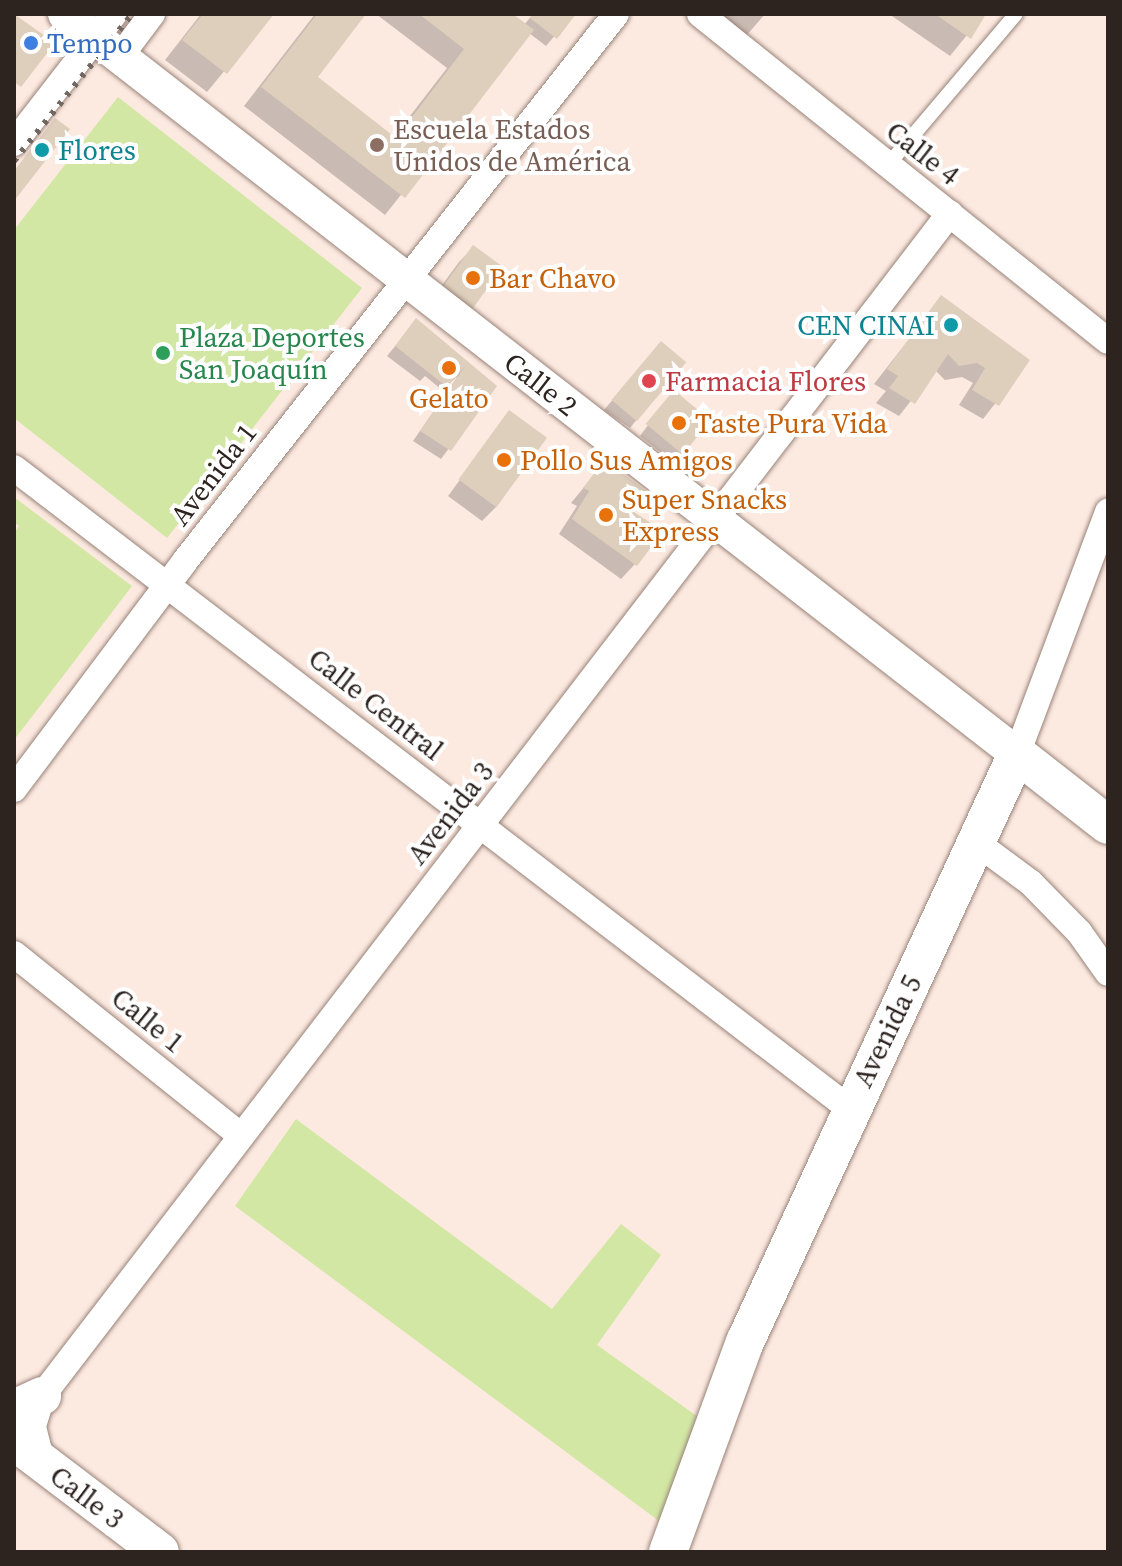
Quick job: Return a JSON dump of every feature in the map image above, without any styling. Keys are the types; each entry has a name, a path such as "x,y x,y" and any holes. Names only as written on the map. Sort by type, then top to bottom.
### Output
{"main road":[{"path":"1017,754 1108,825"},
{"name":"Avenida 5","path":"668,1552 745,1342 850,1109 1017,754"},
{"name":"Calle 3","path":"28,1452 160,1552"}],"street":[{"name":"Calle 2","path":"65,14 109,37 408,281 1017,754"},
{"path":"14,143 109,37 152,14"},
{"name":"Avenida 1","path":"14,789 167,588 616,14"},
{"name":"Calle 4","path":"700,14 1108,341"},
{"name":"Avenida 3","path":"28,1452 33,1426 28,1402 241,1136 950,213"},
{"name":"Calle Central","path":"14,468 850,1109"},
{"name":"Avenida 5","path":"1017,754 1108,512"},
{"path":"977,843 1031,883 1079,932 1108,973"},
{"name":"Calle 1","path":"14,954 241,1136"}],"lane":[{"path":"887,166 1016,14"}],"green space":[{"name":"Plaza Deportes San Joaquín","path":"118,97 362,288 167,538 14,418 14,230"},
{"path":"14,497 132,586 14,740 14,533 19,526 14,522"},
{"path":"296,1119 552,1309 621,1224 661,1255 597,1345 701,1419 663,1524 235,1206"}],"building":[{"path":"14,14 55,43 21,87 14,82"},
{"path":"203,14 274,14 227,74 182,40"},
{"path":"317,14 366,14 318,77 396,138 464,49 419,14 513,14 534,30 405,198 261,87"},
{"path":"533,14 576,14 557,39 530,18"},
{"path":"935,14 986,14 971,39"},
{"name":"Flores","path":"55,118 70,129 14,201 14,171"},
{"name":"Bar Chavo","path":"473,245 503,267 472,310 442,288"},
{"name":"CEN CINAI","path":"941,295 1030,360 999,406 972,390 985,368 977,363 959,366 948,354 915,404 889,388 898,376 887,369"},
{"path":"416,318 497,386 451,451 420,431 466,365 447,387 395,346"},
{"name":"Farmacia Flores","path":"661,341 686,362 637,421 612,400"},
{"name":"Taste Pura Vida","path":"674,390 711,421 682,455 646,424"},
{"name":"Pollo Sus Amigos","path":"509,410 547,438 496,507 458,480"},
{"name":"Super Snacks Express","path":"604,460 649,493 631,510 663,531 637,566 572,519 589,491 583,488"}],"railway":[{"path":"14,161 132,14"}],"place":[{"name":"Tempo","path":"31,43"},
{"name":"Escuela Estados Unidos de América","path":"377,145"},
{"name":"Flores","path":"42,150"},
{"name":"Bar Chavo","path":"473,278"},
{"name":"CEN CINAI","path":"951,325"},
{"name":"Plaza Deportes San Joaquín","path":"163,353"},
{"name":"Gelato","path":"449,368"},
{"name":"Farmacia Flores","path":"649,381"},
{"name":"Taste Pura Vida","path":"679,423"},
{"name":"Pollo Sus Amigos","path":"504,460"},
{"name":"Super Snacks Express","path":"606,515"}]}
